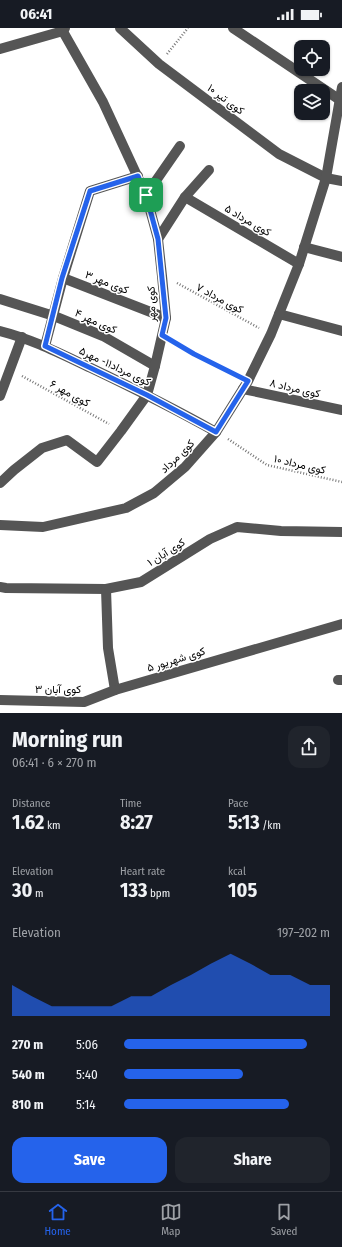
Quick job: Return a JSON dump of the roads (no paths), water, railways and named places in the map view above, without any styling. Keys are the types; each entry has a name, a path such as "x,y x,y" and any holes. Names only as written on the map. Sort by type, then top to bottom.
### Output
{"street":[{"name":"کوی تیر ۱۰","path":"120,28 160,64 279,154 326,178 342,181"},
{"path":"233,28 340,100"},
{"path":"0,50 63,29"},
{"name":"کوی مهر","path":"0,484 14,470 42,448 67,440 97,462 147,395 166,318 158,239 146,195 103,102 63,29"},
{"name":"کوی مرداد","path":"0,525 43,527 126,508 154,493 185,467 216,432 246,385 271,334 299,264 338,139 342,87"},
{"path":"146,195 180,146"},
{"path":"158,239 185,197 209,170"},
{"path":"45,346 54,316 62,278 90,191 138,176"},
{"name":"کوی مرداد ۵","path":"185,197 299,264"},
{"path":"304,247 342,257"},
{"name":"کوی مهر ۳","path":"62,278 166,318"},
{"name":"کوی مهر ۴","path":"0,299 54,316 103,336 155,366"},
{"path":"279,314 342,331"},
{"name":"کوی مرداد۱۱- مهر۵","path":"0,331 22,337 45,346 147,395 216,432"},
{"path":"0,396 22,337"},
{"name":"کوی مرداد ۸","path":"246,385 342,410"},
{"name":"کوی آبان ۱","path":"0,587 106,589 141,582 210,539 237,527 281,531 342,532"},
{"path":"106,589 108,648 115,690"},
{"name":"کوی شهریور ۵","path":"115,690 342,624"},
{"name":"کوی آبان ۳","path":"0,700 84,702 115,690"}]}
